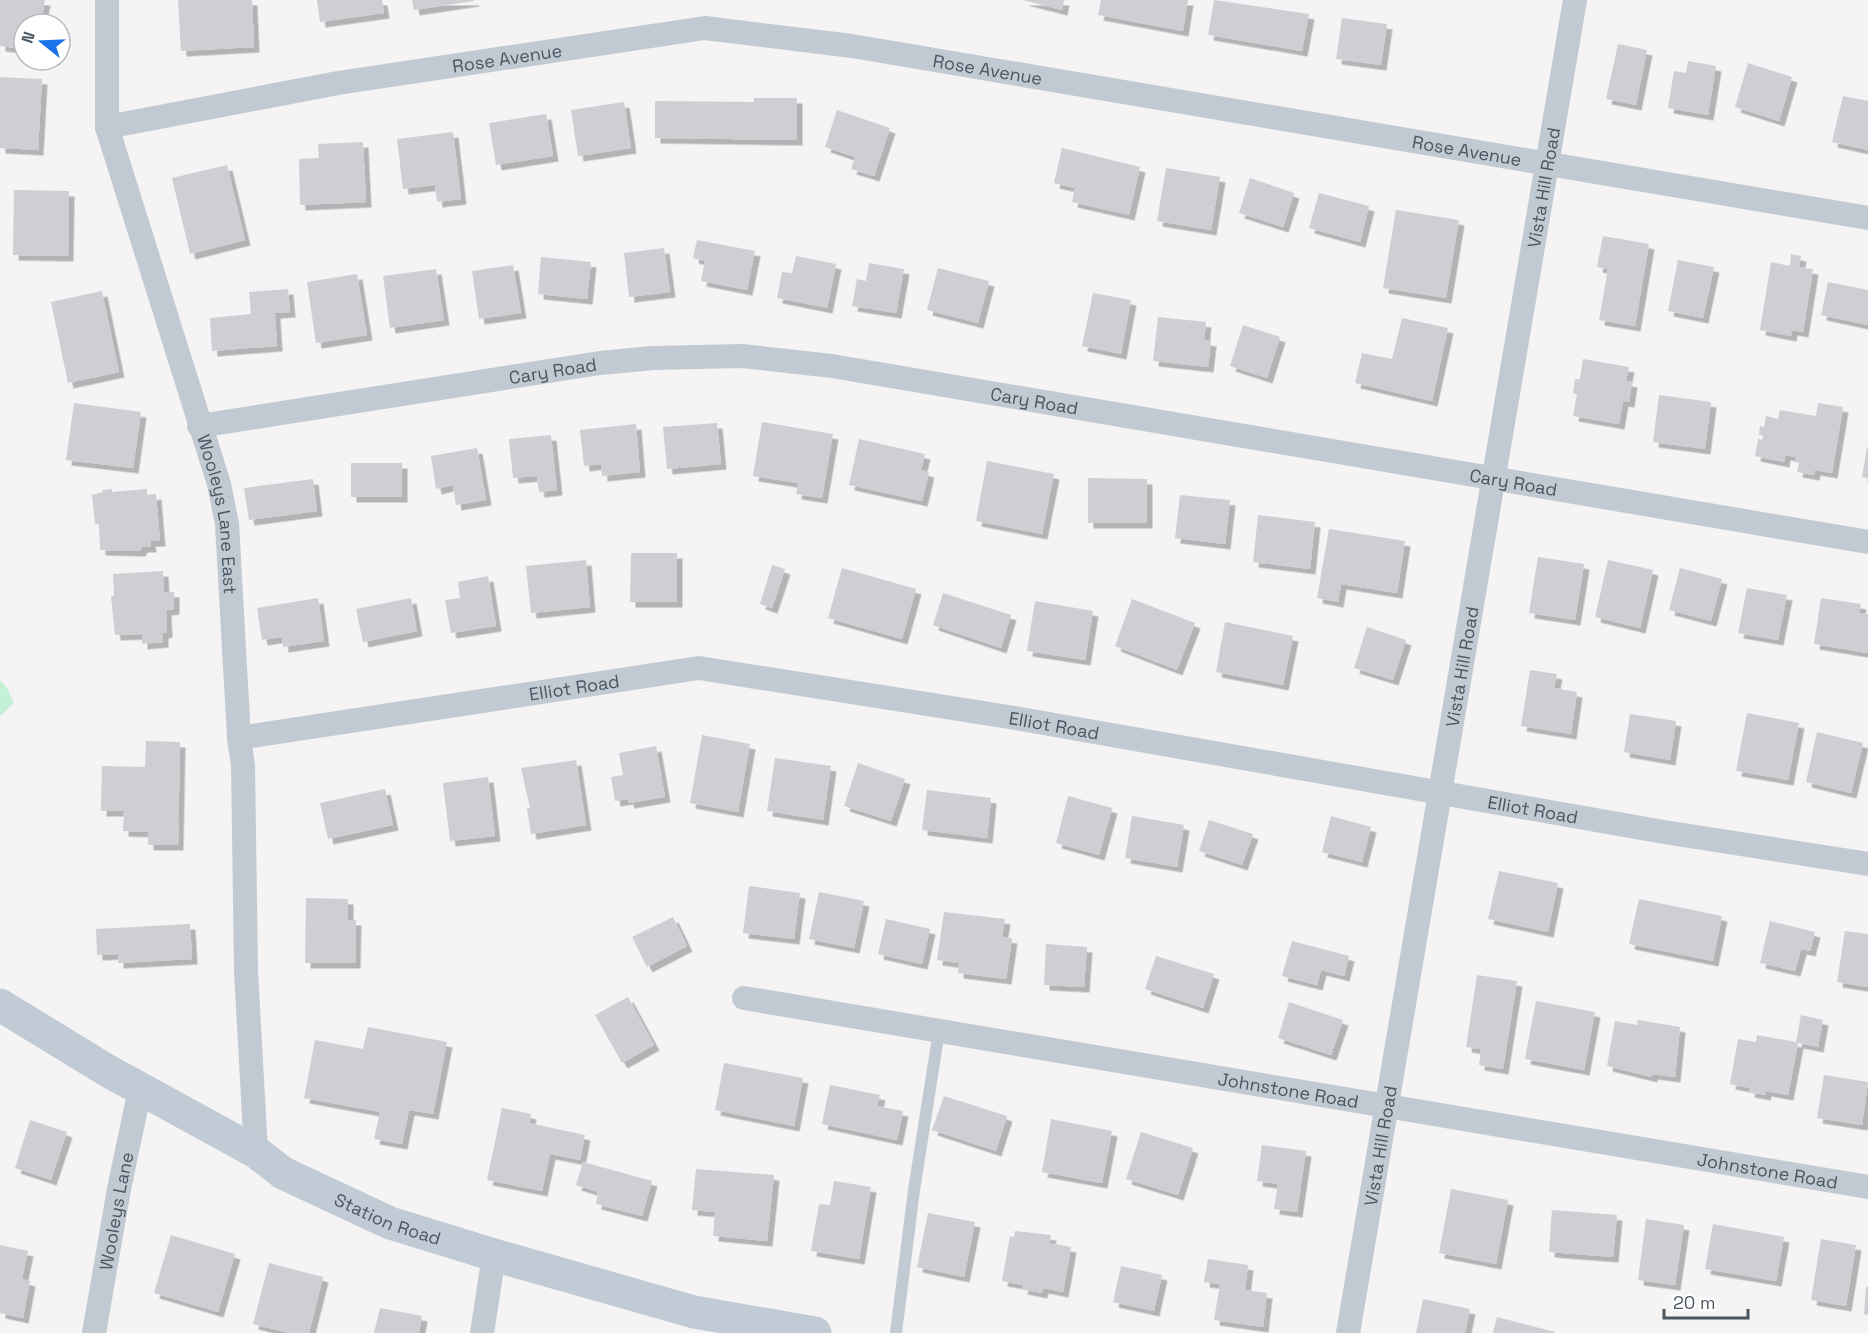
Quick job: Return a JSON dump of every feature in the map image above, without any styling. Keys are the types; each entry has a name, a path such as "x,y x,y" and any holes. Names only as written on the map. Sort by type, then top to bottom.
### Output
{"street":[{"name":"Wooleys Lane East","path":"108,0 107,127 219,484 227,524 238,738 243,765 246,971 256,1152"},
{"name":"Vista Hill Road","path":"1348,1333 1575,0"},
{"name":"Rose Avenue","path":"107,127 338,83 705,28 852,46 1868,218"},
{"name":"Cary Road","path":"199,426 600,363 653,358 742,356 832,366 1868,542"},
{"name":"Elliot Road","path":"238,738 699,668 1015,718 1868,864"},
{"name":"Johnstone Road","path":"744,998 1868,1187"},
{"name":"Station Road","path":"0,1005 140,1089 256,1152 283,1173 390,1223 694,1312 815,1333"},
{"name":"Wooleys Lane","path":"94,1333 119,1189 140,1089"},
{"path":"482,1333 494,1255"}],"lane":[{"path":"896,1333 914,1190 939,1031"}],"green space":[{"path":"0,680 7,688 14,703 0,716"}],"building":[{"path":"0,0 45,0 43,12 12,12 12,48 0,46"},
{"path":"178,0 252,0 254,47 181,51"},
{"path":"317,0 382,0 384,13 320,22"},
{"path":"412,0 474,0 474,1 414,10"},
{"path":"1022,0 1064,0 1062,10"},
{"path":"1101,0 1188,0 1183,31 1098,15"},
{"path":"1214,0 1309,14 1302,51 1208,35"},
{"path":"1342,18 1387,24 1381,65 1336,59"},
{"path":"1618,44 1647,50 1636,105 1606,99"},
{"path":"1688,61 1716,66 1708,115 1668,108 1674,71 1686,73"},
{"path":"1748,63 1792,77 1779,121 1735,107"},
{"path":"0,77 42,79 38,150 0,148"},
{"path":"1843,96 1868,101 1868,150 1832,142"},
{"path":"754,98 797,98 797,140 655,138 655,101 754,102"},
{"path":"624,102 631,148 578,156 571,110"},
{"path":"837,110 890,128 874,176 851,169 855,157 825,147"},
{"path":"546,114 553,156 496,165 489,123"},
{"path":"453,132 461,199 437,202 435,185 403,189 397,139"},
{"path":"363,142 366,202 300,205 299,159 319,158 318,144"},
{"path":"1062,148 1140,167 1129,215 1072,202 1075,188 1054,183"},
{"path":"227,165 245,240 190,254 172,178"},
{"path":"1166,168 1220,177 1211,230 1157,221"},
{"path":"1250,178 1294,193 1283,227 1239,213"},
{"path":"14,190 69,191 68,256 13,255"},
{"path":"1319,193 1369,206 1360,242 1309,228"},
{"path":"1396,210 1459,220 1446,298 1383,288"},
{"path":"1603,236 1649,244 1635,326 1599,320 1608,269 1597,267"},
{"path":"697,240 755,251 747,290 701,281 705,261 693,258"},
{"path":"664,248 670,292 629,297 624,253"},
{"path":"1791,254 1801,256 1799,267 1813,269 1803,332 1792,330 1791,336 1760,330 1771,262 1790,266"},
{"path":"796,256 836,264 827,308 777,298 782,272 792,273"},
{"path":"541,257 591,262 587,299 538,294"},
{"path":"1678,260 1714,267 1703,318 1668,311"},
{"path":"869,263 904,269 896,313 852,306 857,279 866,281"},
{"path":"513,265 521,313 479,319 472,271"},
{"path":"938,268 989,281 978,323 927,310"},
{"path":"436,269 444,320 390,328 383,276"},
{"path":"357,274 367,335 316,343 307,282"},
{"path":"1828,282 1868,290 1868,325 1821,315"},
{"path":"288,289 290,312 275,313 277,346 212,351 210,318 251,314 249,292"},
{"path":"102,291 119,372 68,383 51,302"},
{"path":"1093,293 1131,300 1121,354 1082,346"},
{"path":"1158,317 1206,322 1204,340 1211,341 1208,367 1153,361"},
{"path":"1402,318 1448,328 1432,401 1355,383 1362,353 1392,359"},
{"path":"1243,325 1280,337 1267,378 1230,366"},
{"path":"1583,359 1629,367 1626,381 1632,382 1629,402 1623,401 1619,424 1573,416 1577,394 1573,393 1575,379 1580,379"},
{"path":"1659,395 1711,402 1705,449 1653,442"},
{"path":"74,403 141,412 133,468 66,460"},
{"path":"1818,403 1843,407 1832,473 1815,470 1814,475 1797,472 1799,463 1795,462 1796,457 1785,455 1784,462 1755,456 1758,439 1762,440 1763,435 1759,435 1760,426 1764,427 1766,416 1778,419 1780,410 1816,416"},
{"path":"762,422 833,434 822,498 796,494 798,483 753,476"},
{"path":"717,423 721,464 667,469 663,427"},
{"path":"636,424 640,472 602,476 601,464 584,466 580,430"},
{"path":"551,435 557,490 539,492 537,476 513,478 509,439"},
{"path":"859,439 925,454 921,470 929,472 922,501 849,485"},
{"path":"1868,447 1868,478 1862,477"},
{"path":"477,448 486,500 456,505 453,485 436,489 431,456"},
{"path":"987,461 1054,474 1042,534 976,521"},
{"path":"351,463 402,463 402,497 351,497"},
{"path":"1088,478 1147,479 1147,523 1088,523"},
{"path":"313,479 317,511 249,520 244,488"},
{"path":"112,489 112,492 147,489 147,495 156,494 160,541 150,541 151,547 142,547 140,551 100,550 99,524 95,524 92,495"},
{"path":"1180,495 1230,500 1225,544 1175,538"},
{"path":"1258,515 1315,522 1310,569 1253,562"},
{"path":"1329,529 1405,541 1397,593 1341,584 1338,602 1317,598"},
{"path":"631,553 677,553 677,602 630,602"},
{"path":"1538,557 1584,564 1575,620 1529,613"},
{"path":"586,560 590,607 531,613 526,566"},
{"path":"1608,560 1653,570 1640,628 1595,617"},
{"path":"772,565 785,569 772,608 760,604"},
{"path":"842,568 916,589 902,639 828,618"},
{"path":"1680,568 1722,579 1711,621 1669,610"},
{"path":"163,571 164,592 174,592 174,609 166,610 167,632 163,633 163,642 142,644 142,634 115,635 111,596 114,596 113,574"},
{"path":"488,576 496,626 451,633 445,600 460,598 458,582"},
{"path":"1747,588 1787,595 1778,640 1738,633"},
{"path":"943,593 1011,615 1001,648 933,625"},
{"path":"318,598 324,641 283,647 282,637 262,640 257,608"},
{"path":"411,598 417,631 363,642 356,609"},
{"path":"1821,598 1861,604 1859,613 1868,614 1868,653 1814,644"},
{"path":"1132,599 1195,623 1177,670 1115,646"},
{"path":"1035,601 1093,611 1085,660 1027,651"},
{"path":"1225,622 1293,636 1283,685 1216,672"},
{"path":"1367,627 1406,640 1393,680 1354,668"},
{"path":"1530,670 1557,674 1554,688 1577,692 1571,734 1521,726"},
{"path":"1747,713 1799,723 1788,780 1736,771"},
{"path":"1630,714 1676,721 1670,760 1624,752"},
{"path":"1817,732 1863,743 1851,793 1806,782"},
{"path":"702,735 750,744 738,812 690,803"},
{"path":"146,741 180,742 178,845 148,845 148,832 123,831 124,811 101,811 102,766 145,767"},
{"path":"656,746 665,797 629,803 628,799 615,801 611,777 623,775 619,753"},
{"path":"775,758 831,766 823,820 767,811"},
{"path":"576,760 586,825 531,834 527,809 530,808 521,768"},
{"path":"858,763 905,779 891,821 844,806"},
{"path":"488,777 495,836 450,841 443,783"},
{"path":"385,789 393,825 328,839 320,803"},
{"path":"927,790 991,798 987,838 922,830"},
{"path":"1068,796 1112,808 1099,855 1056,843"},
{"path":"1132,816 1184,825 1177,867 1125,858"},
{"path":"1331,816 1371,827 1362,862 1322,852"},
{"path":"1209,820 1253,834 1242,865 1199,851"},
{"path":"1499,871 1558,883 1548,932 1488,919"},
{"path":"749,886 800,893 794,939 743,933"},
{"path":"819,892 864,901 854,948 809,939"},
{"path":"306,898 348,899 348,920 356,920 355,963 305,963"},
{"path":"1639,899 1722,916 1713,961 1629,944"},
{"path":"944,912 1005,919 1002,937 1012,938 1006,979 958,973 959,963 937,960"},
{"path":"673,917 687,946 647,967 632,937"},
{"path":"886,919 930,929 922,964 878,954"},
{"path":"1770,921 1815,932 1810,951 1801,949 1795,971 1760,963"},
{"path":"190,924 192,959 118,963 118,954 97,955 96,929"},
{"path":"1845,931 1868,934 1868,987 1837,982"},
{"path":"1292,941 1349,956 1344,976 1321,970 1317,985 1282,976"},
{"path":"1046,944 1087,947 1084,987 1044,985"},
{"path":"1156,956 1214,974 1203,1008 1145,989"},
{"path":"1477,975 1517,981 1503,1069 1479,1065 1481,1049 1466,1047"},
{"path":"628,997 654,1045 622,1063 595,1015"},
{"path":"1536,1001 1595,1012 1584,1070 1525,1059"},
{"path":"1289,1002 1343,1020 1331,1055 1278,1038"},
{"path":"1801,1015 1823,1020 1818,1047 1798,1043 1788,1095 1766,1091 1765,1095 1749,1092 1750,1088 1730,1084 1738,1039 1756,1042 1757,1035 1796,1042"},
{"path":"1638,1020 1680,1027 1675,1077 1652,1074 1652,1077 1607,1066 1615,1021 1637,1025"},
{"path":"368,1027 447,1042 433,1114 409,1110 402,1144 374,1139 380,1112 304,1098 315,1040 363,1049"},
{"path":"724,1063 803,1078 794,1126 715,1110"},
{"path":"1824,1075 1868,1082 1862,1125 1817,1118"},
{"path":"830,1085 880,1095 877,1106 903,1111 897,1140 822,1124"},
{"path":"944,1096 1007,1116 996,1151 932,1130"},
{"path":"502,1108 531,1114 529,1123 585,1135 580,1160 550,1154 542,1191 487,1180"},
{"path":"1051,1119 1112,1131 1102,1183 1042,1172"},
{"path":"30,1120 67,1132 51,1180 15,1168"},
{"path":"1141,1132 1193,1148 1178,1195 1126,1179"},
{"path":"1262,1145 1306,1151 1297,1212 1274,1209 1278,1184 1257,1181"},
{"path":"583,1162 652,1181 642,1216 596,1204 598,1192 576,1185"},
{"path":"696,1169 774,1175 767,1241 713,1236 715,1212 692,1210"},
{"path":"834,1181 871,1187 859,1259 811,1251 819,1204 830,1205"},
{"path":"1451,1189 1508,1200 1496,1264 1439,1253"},
{"path":"1552,1210 1617,1215 1613,1257 1549,1252"},
{"path":"928,1213 975,1222 964,1277 917,1267"},
{"path":"1646,1219 1684,1225 1675,1285 1638,1280"},
{"path":"1713,1224 1784,1237 1776,1281 1705,1269"},
{"path":"1015,1231 1051,1235 1049,1243 1071,1247 1063,1292 1043,1288 1042,1293 1022,1289 1023,1285 1002,1281 1010,1236 1014,1237"},
{"path":"171,1235 235,1254 218,1312 154,1293"},
{"path":"1821,1239 1856,1245 1846,1306 1811,1300"},
{"path":"0,1245 28,1251 22,1279 30,1281 23,1318 0,1313"},
{"path":"1208,1259 1248,1265 1245,1290 1267,1293 1263,1327 1214,1320 1220,1284 1204,1282"},
{"path":"269,1263 323,1277 309,1333 289,1333 253,1324"},
{"path":"1121,1266 1162,1275 1154,1311 1113,1302"},
{"path":"1866,1287 1868,1287 1868,1315 1864,1314"},
{"path":"1423,1299 1470,1309 1465,1333 1416,1333"},
{"path":"380,1308 422,1316 419,1333 374,1333"},
{"path":"1497,1317 1555,1332 1555,1333 1493,1333"}]}
